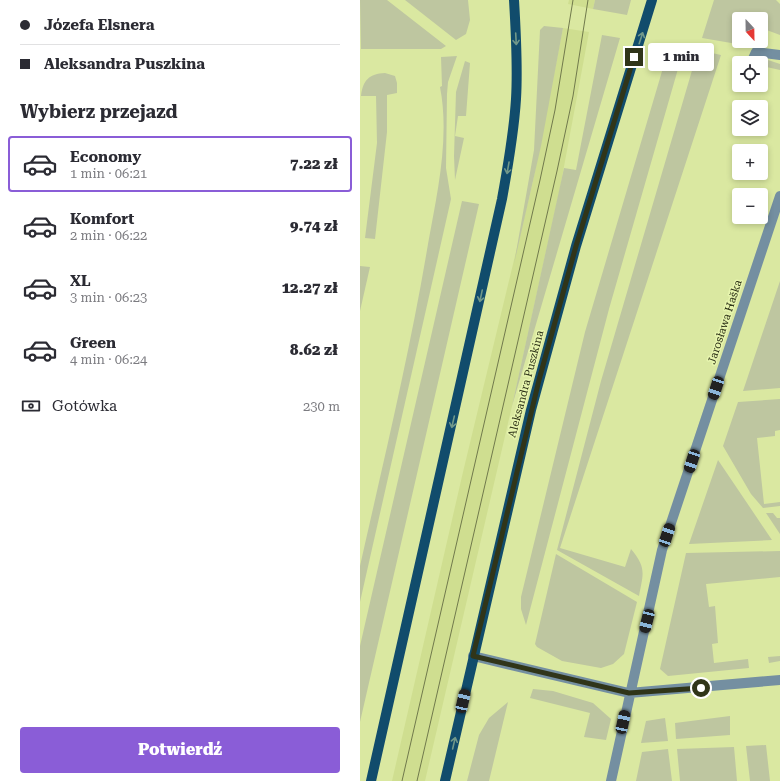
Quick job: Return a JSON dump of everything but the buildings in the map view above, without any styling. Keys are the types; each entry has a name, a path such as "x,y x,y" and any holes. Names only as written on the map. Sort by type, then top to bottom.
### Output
{"main road":[{"path":"371,781 504,192 516,99 517,63 514,0"},
{"name":"Aleksandra Puszkina","path":"445,781 531,410 556,318 652,0"}],"street":[{"path":"755,56 756,52 780,55"},
{"name":"Jarosława Haška","path":"611,781 629,693 662,550 780,196"},
{"path":"473,656 629,693 780,680"}],"shaded area":[{"path":"360,0 387,0 446,46 441,49 361,49"},
{"path":"405,0 468,0 470,20 466,34 456,40"},
{"path":"569,0 595,0 593,9 568,4"},
{"path":"595,0 631,0 627,15 593,9"},
{"path":"714,0 776,0 780,4 780,35 768,31 768,12 732,12 732,43 702,38"},
{"path":"544,26 563,28 541,146 514,264 534,150 540,30"},
{"path":"563,28 589,32 560,188 512,406 425,781 392,781 463,472 533,181"},
{"path":"602,35 620,38 512,406 564,168 576,170"},
{"path":"698,50 721,55 560,548 625,567 631,549 642,566 642,582 639,596 557,550 601,381"},
{"path":"668,51 682,55 609,309 526,625 521,609 521,597 585,332"},
{"path":"457,56 448,82 447,94 446,168 451,199 360,602 360,566 405,365 421,284 441,166 444,126 440,87 442,86 441,57"},
{"path":"768,60 780,64 780,70 768,67"},
{"path":"465,61 470,63 466,116 458,116 455,136 464,138 455,180 454,156 456,92"},
{"path":"385,73 395,76 397,93 387,95 387,132 375,239 365,238 377,143 376,96 361,96 365,82 371,76"},
{"path":"462,201 479,204 360,722 360,646"},
{"path":"360,266 370,267 360,311"},
{"path":"780,281 780,388 743,391"},
{"path":"780,399 780,430 775,431 775,436 757,438 764,504 780,502 780,506 763,508 751,494 723,446 738,402"},
{"path":"718,460 772,540 689,544"},
{"path":"766,513 773,513 777,518 780,518 780,534"},
{"path":"780,551 780,577 706,584 709,607 715,606 718,643 712,644 714,663 748,659 749,668 668,676 660,669 686,553"},
{"path":"556,554 637,602 624,654 613,664 601,668 562,661 537,647 535,644"},
{"path":"780,656 780,661 769,663 768,657"},
{"path":"533,689 553,691 593,703 611,719 606,740 584,737 590,713 530,698"},
{"path":"508,702 489,781 467,781 479,735 489,718"},
{"path":"730,716 730,735 676,739 675,723"},
{"path":"665,718 668,741 641,743 646,721"},
{"path":"766,745 770,781 750,781 746,746"},
{"path":"734,747 737,781 680,781 677,749"},
{"path":"668,749 672,781 636,781 642,752"}],"tram line":[{"path":"402,781 540,180 555,110 573,0"},
{"path":"417,781 557,171 573,96 588,0"}],"route":[{"path":"634,57 576,246 539,380 527,425 473,656 629,693 649,693 701,688"}]}
